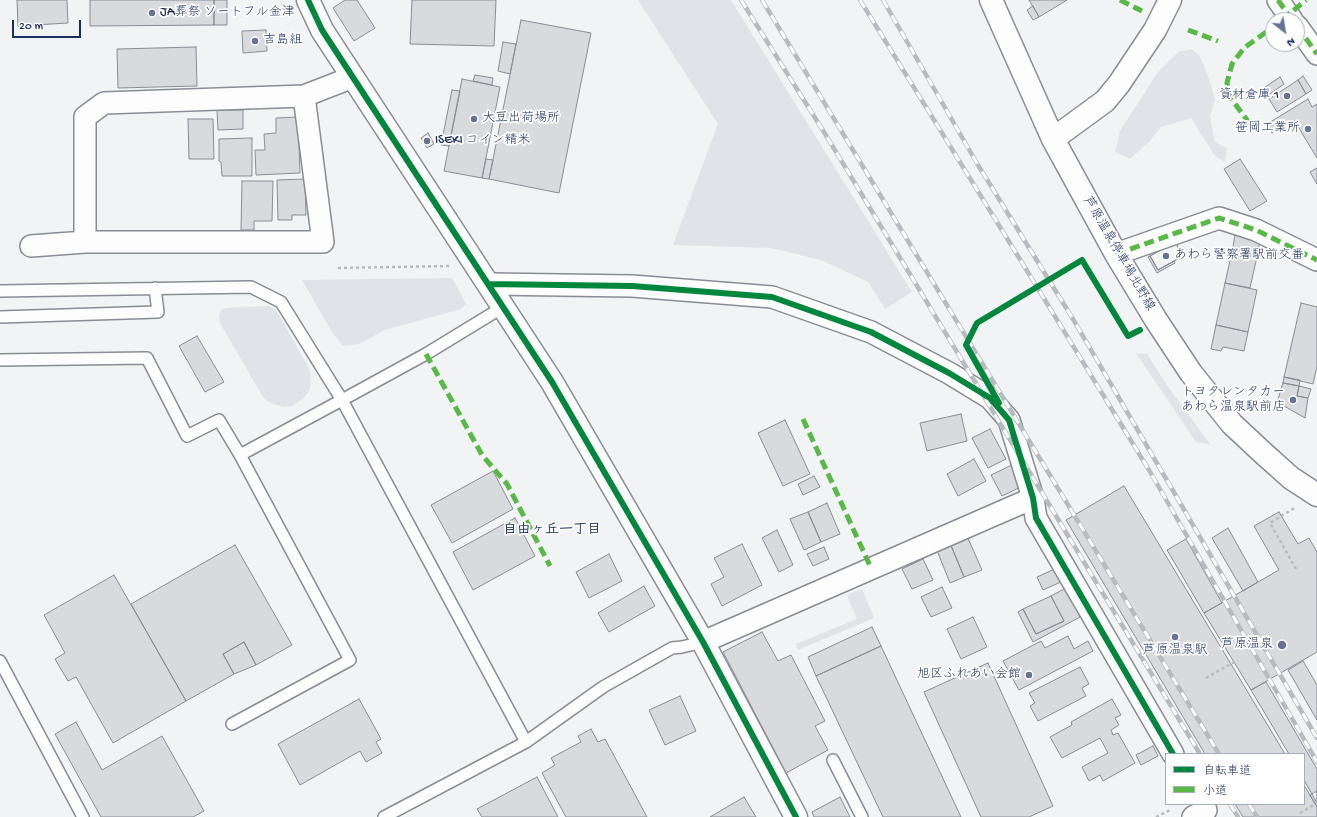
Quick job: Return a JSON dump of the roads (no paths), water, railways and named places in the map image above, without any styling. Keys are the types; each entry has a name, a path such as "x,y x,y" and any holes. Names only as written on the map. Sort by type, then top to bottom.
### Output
{"street":[{"path":"308,0 322,30 552,382 703,642 796,817"},
{"name":"芦原温泉停車場北野線","path":"991,0 1053,139 1116,254 1156,320 1191,373 1232,424 1291,478 1317,494"},
{"path":"1053,139 1105,101 1120,84 1155,30 1170,0"},
{"path":"1278,0 1286,12"},
{"path":"1305,37 1317,54"},
{"path":"85,242 85,117 104,103 304,96 353,77"},
{"path":"31,246 85,242 323,242 304,96"},
{"path":"1116,254 1220,218 1256,230 1317,260"},
{"path":"489,284 632,286 772,297 871,332 949,373 990,398 1010,420 1033,498 1036,518 1172,753"},
{"path":"703,642 1033,498"}],"lane":[{"path":"0,291 251,287 281,302 342,400 526,742"},
{"path":"0,317 158,312 155,288"},
{"path":"240,455 426,354 503,307"},
{"path":"0,360 147,358 187,436 219,420 240,455 350,660 232,724"},
{"path":"384,817 526,742 603,687 672,648 703,642"},
{"path":"0,661 83,817"},
{"path":"833,760 862,817"}],"railway":[{"path":"741,0 824,132 1199,753"},
{"path":"762,0 1218,753"},
{"path":"860,0 1149,470 1317,762"},
{"path":"883,0 978,165 1073,319 1317,738"},
{"path":"1231,805 1238,817"},
{"path":"1250,805 1257,817"}],"place":[{"name":"JA葬祭 ソートフル金津","path":"152,13"},
{"name":"吉島組","path":"255,41"},
{"name":"資材倉庫 1","path":"1287,96"},
{"name":"大豆出荷場所","path":"474,119"},
{"name":"笹岡工業所","path":"1308,129"},
{"name":"ISEKI コイン精米","path":"427,141"},
{"name":"あわら警察署駅前交番","path":"1166,256"},
{"name":"トヨタレンタカー あわら温泉駅前店","path":"1293,400"},
{"name":"芦原温泉駅","path":"1175,637"},
{"name":"芦原温泉","path":"1282,645"},
{"name":"旭区ふれあい会館","path":"1029,675"}],"district":[{"name":"自由ヶ丘一丁目","path":"552,531"}]}
